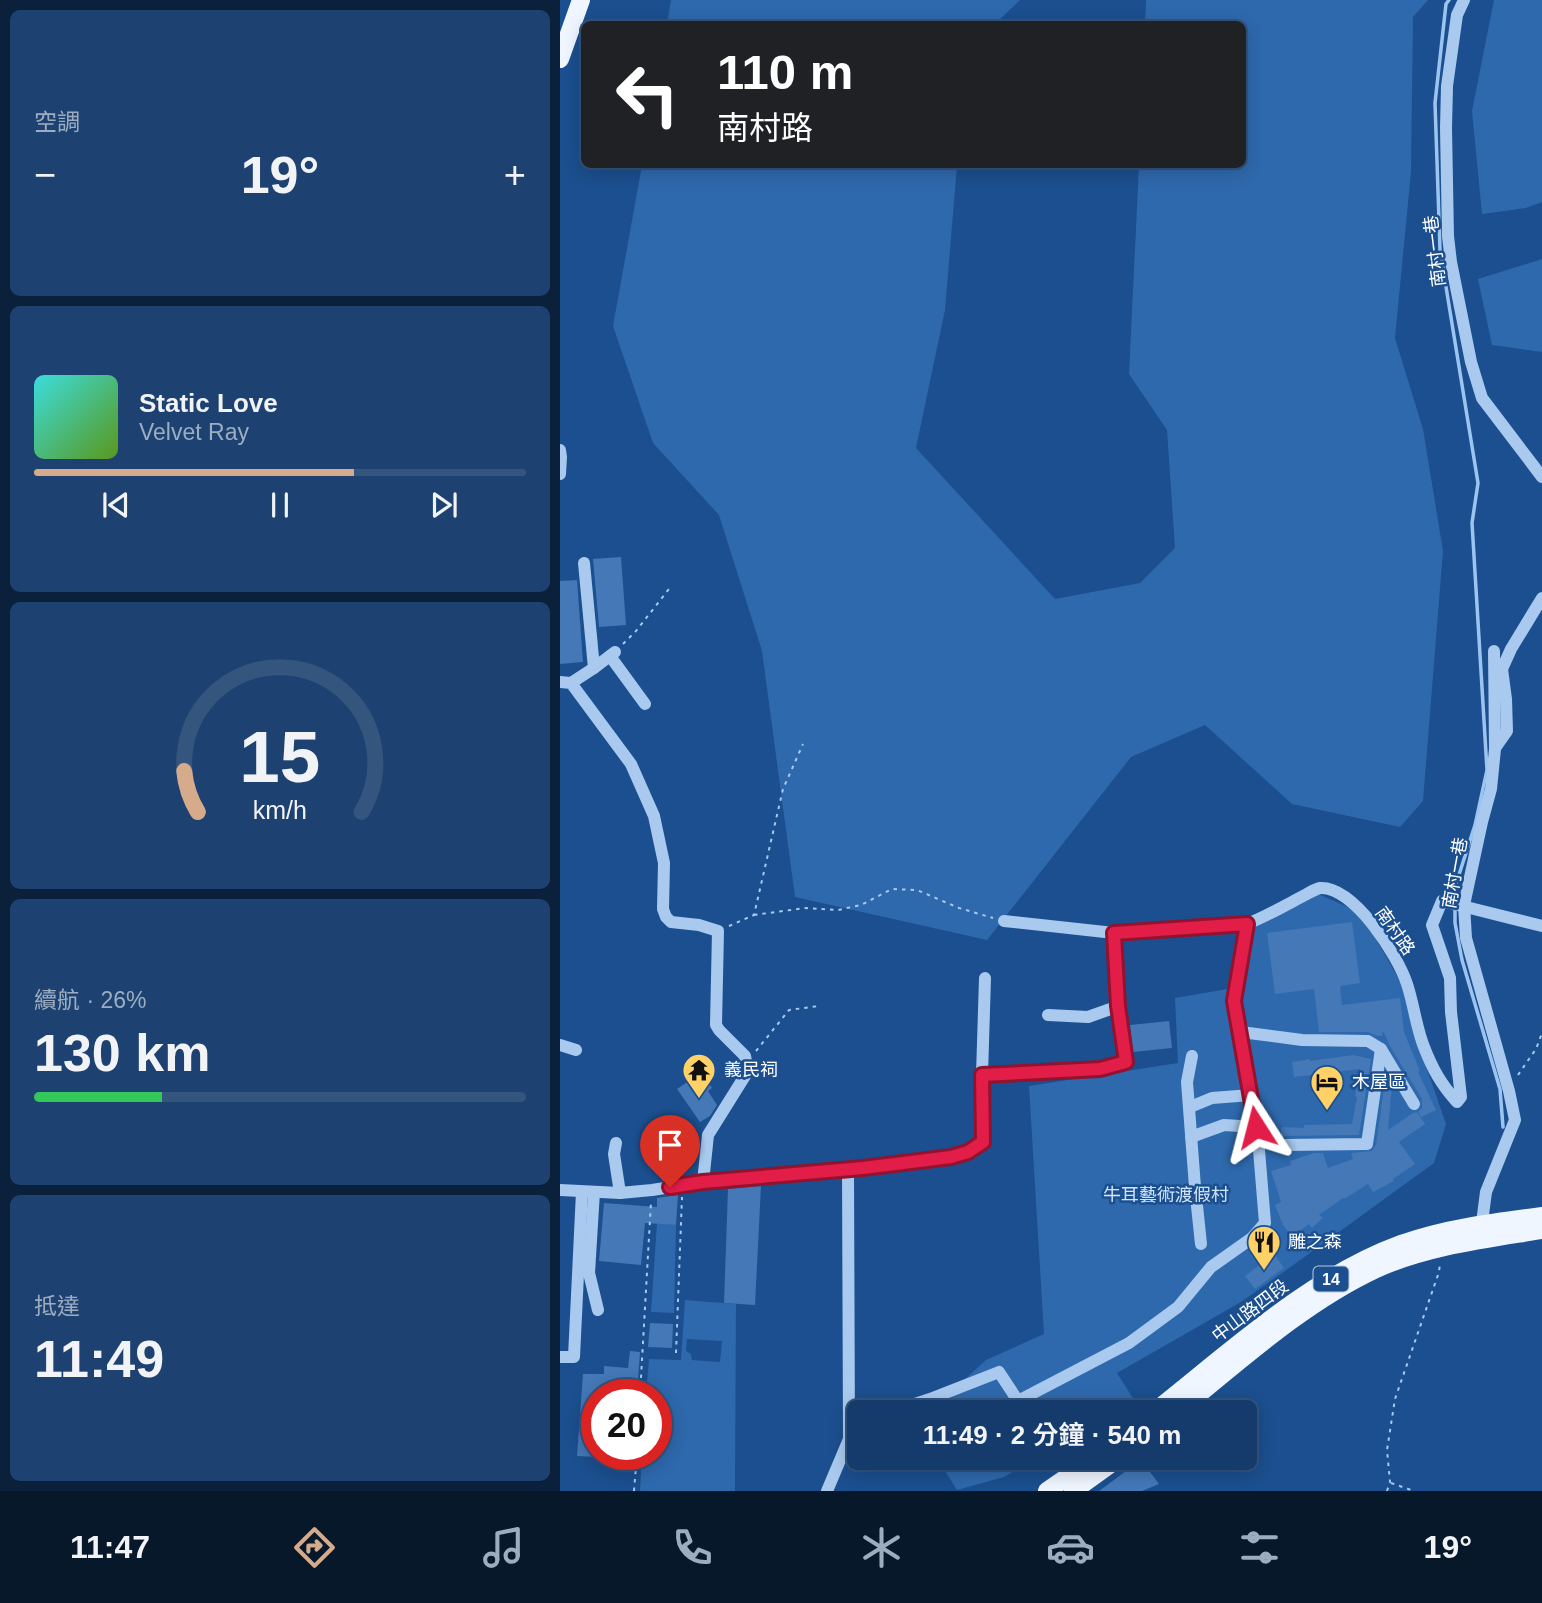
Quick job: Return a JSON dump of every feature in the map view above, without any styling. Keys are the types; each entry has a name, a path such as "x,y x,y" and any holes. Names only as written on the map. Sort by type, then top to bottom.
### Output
{"main road":[{"path":"560,59 581,0"},
{"name":"中山路四段","path":"1169,1400 1278,1314 1355,1265 1401,1244 1481,1232 1542,1216"},
{"name":"中山路四段","path":"1192,1400 1278,1331 1332,1293 1377,1269 1481,1232 1542,1230"},
{"path":"1047,1491 1078,1470"},
{"path":"1073,1491 1102,1470"}],"street":[{"name":"南村一巷","path":"1464,0 1457,15 1447,86 1451,262 1471,362 1482,398 1542,477"},
{"path":"560,450 560,474"},
{"path":"584,563 594,668"},
{"name":"南村一巷","path":"1481,1232 1486,1192 1515,1120 1466,939 1464,905 1491,789 1495,749 1507,731 1502,669 1542,598"},
{"path":"1493,651 1495,749"},
{"path":"645,704 613,654 594,668 565,683 631,764 654,816 664,863 663,909 666,917 671,922 699,925 718,931 716,1025 745,1056 748,1071 708,1135 703,1182"},
{"name":"南村路","path":"1004,921 1114,933 1247,924 1319,888 1334,891 1352,902 1375,927 1397,960 1407,984 1423,1045 1441,1084 1457,1102 1461,1097 1451,1012 1450,978 1433,925 1442,901 1464,905"},
{"path":"1464,905 1542,926"},
{"path":"1020,1400 1129,1343 1178,1307 1210,1266 1252,1238 1265,1223 1256,1127 1234,1001 1247,924"},
{"path":"982,1075 1100,1069 1126,1062 1118,1006 1114,933"},
{"path":"560,1190 620,1193 951,1157 968,1152 983,1142 985,978"},
{"path":"1048,1015 1088,1017 1118,1006"},
{"path":"1241,1032 1303,1040 1368,1041 1381,1049 1414,1104"},
{"path":"560,1045 576,1049"},
{"path":"1286,1144 1367,1144 1381,1049"},
{"path":"1192,1056 1187,1082 1201,1244"},
{"path":"1190,1107 1212,1098 1251,1095"},
{"path":"1191,1137 1224,1125 1256,1127"},
{"path":"661,1130 676,1186"},
{"path":"616,1143 614,1154 620,1193"},
{"path":"848,1168 844,1257 848,1400"},
{"path":"588,1192 589,1273 598,1310"},
{"path":"560,1357 574,1357 588,1192"},
{"path":"927,1400 999,1372 1017,1400"},
{"path":"827,1491 847,1444"}],"path":[{"path":"613,654 636,631 669,589"},
{"path":"754,915 782,789 803,744"},
{"path":"718,931 754,915 805,908 838,910 861,905 892,889 917,890 959,908 1004,921"},
{"path":"747,1063 789,1010 819,1006"},
{"path":"1509,1091 1536,1049 1542,1033"},
{"path":"676,1186 676,1353"},
{"path":"641,1379 652,1190"},
{"path":"1387,1491 1390,1482 1387,1450 1395,1399 1439,1272 1442,1248"},
{"path":"635,1491 636,1470"},
{"path":"1390,1482 1414,1491"}],"green space":[{"path":"671,0 1020,0 998,21 668,21"},
{"path":"1146,0 1428,0 1413,17 1411,172 1395,338 1423,429 1443,551 1423,801 1400,827 1292,804 1205,725 1131,757 987,940 795,897 762,651 719,515 653,443 613,326 641,168 957,168 945,310 916,448 1055,599 1140,583 1175,548 1167,430 1129,374 1139,168 1246,168 1246,21 1145,21"},
{"path":"1494,0 1542,0 1542,202 1526,208 1482,214 1472,111"},
{"path":"1542,259 1542,352 1492,345 1478,279"},
{"name":"牛耳藝術渡假村","path":"1316,893 1352,909 1373,934 1404,988 1415,1034 1446,1124 1434,1163 1241,1302 1117,1373 1134,1400 948,1400 963,1381 986,1360 1044,1334 1029,1086 1178,1063 1175,998 1239,987 1250,930"},
{"path":"657,1223 676,1225 674,1313 651,1312"},
{"path":"685,1300 736,1304 735,1491 640,1491 641,1470 672,1470 672,1379 647,1379 649,1359 681,1360","holes":["687,1339 722,1341 720,1362 692,1360 691,1354 686,1351"]},
{"path":"944,1470 1016,1470 1004,1477 957,1490"}],"building":[{"path":"621,557 626,625 599,627 593,559"},
{"path":"577,580 583,662 560,664 560,581"},
{"path":"1352,922 1360,983 1340,986 1342,1005 1400,998 1404,1032 1420,1071 1418,1072 1436,1110 1421,1117 1418,1112 1422,1108 1422,1099 1383,1031 1382,1036 1368,1032 1319,1032 1314,989 1275,994 1267,933"},
{"path":"1169,1021 1172,1048 1133,1052 1130,1025"},
{"path":"1353,1055 1371,1059 1359,1135 1281,1138 1281,1127 1352,1124 1360,1069 1294,1077 1292,1062"},
{"name":"義民祠","path":"701,1073 712,1088 708,1091 717,1105 710,1116 700,1122 677,1089"},
{"path":"1386,1074 1392,1084 1388,1130 1417,1112 1425,1124 1399,1142 1415,1164 1393,1179 1394,1181 1373,1192 1368,1184 1343,1198 1319,1215 1323,1218 1312,1228 1309,1224 1292,1237 1283,1225 1275,1205 1281,1202 1271,1171 1291,1165 1290,1161 1314,1153 1323,1153 1328,1168 1353,1159 1351,1153 1372,1151 1376,1145"},
{"path":"761,1186 755,1305 724,1303 728,1189"},
{"path":"678,1195 676,1225 645,1223 641,1265 599,1261 604,1203 657,1207 657,1198"},
{"name":"雕之森","path":"1274,1254 1284,1268 1255,1289 1245,1276"},
{"path":"650,1323 673,1324 672,1348 648,1347"},
{"path":"630,1351 640,1352 638,1379 583,1379 583,1374 604,1374 604,1366 628,1368"},
{"path":"581,1401 581,1456 577,1456"},
{"path":"1127,1470 1148,1470 1159,1484 1142,1491 1099,1491"}],"waterway":[{"path":"1449,0 1446,4 1435,103 1440,250 1478,483 1472,523 1487,770 1475,825 1456,884 1456,901"},
{"path":"1455,909 1462,960 1500,1089 1503,1127"}],"place":[{"name":"義民祠","path":"699,1100"},
{"name":"木屋區","path":"1327,1112"},
{"name":"雕之森","path":"1264,1272"}],"route":[{"path":"670,1187 951,1157 968,1152 983,1142 982,1075 1100,1069 1126,1062 1118,1006 1114,933 1247,924 1234,1001 1256,1127"}]}
